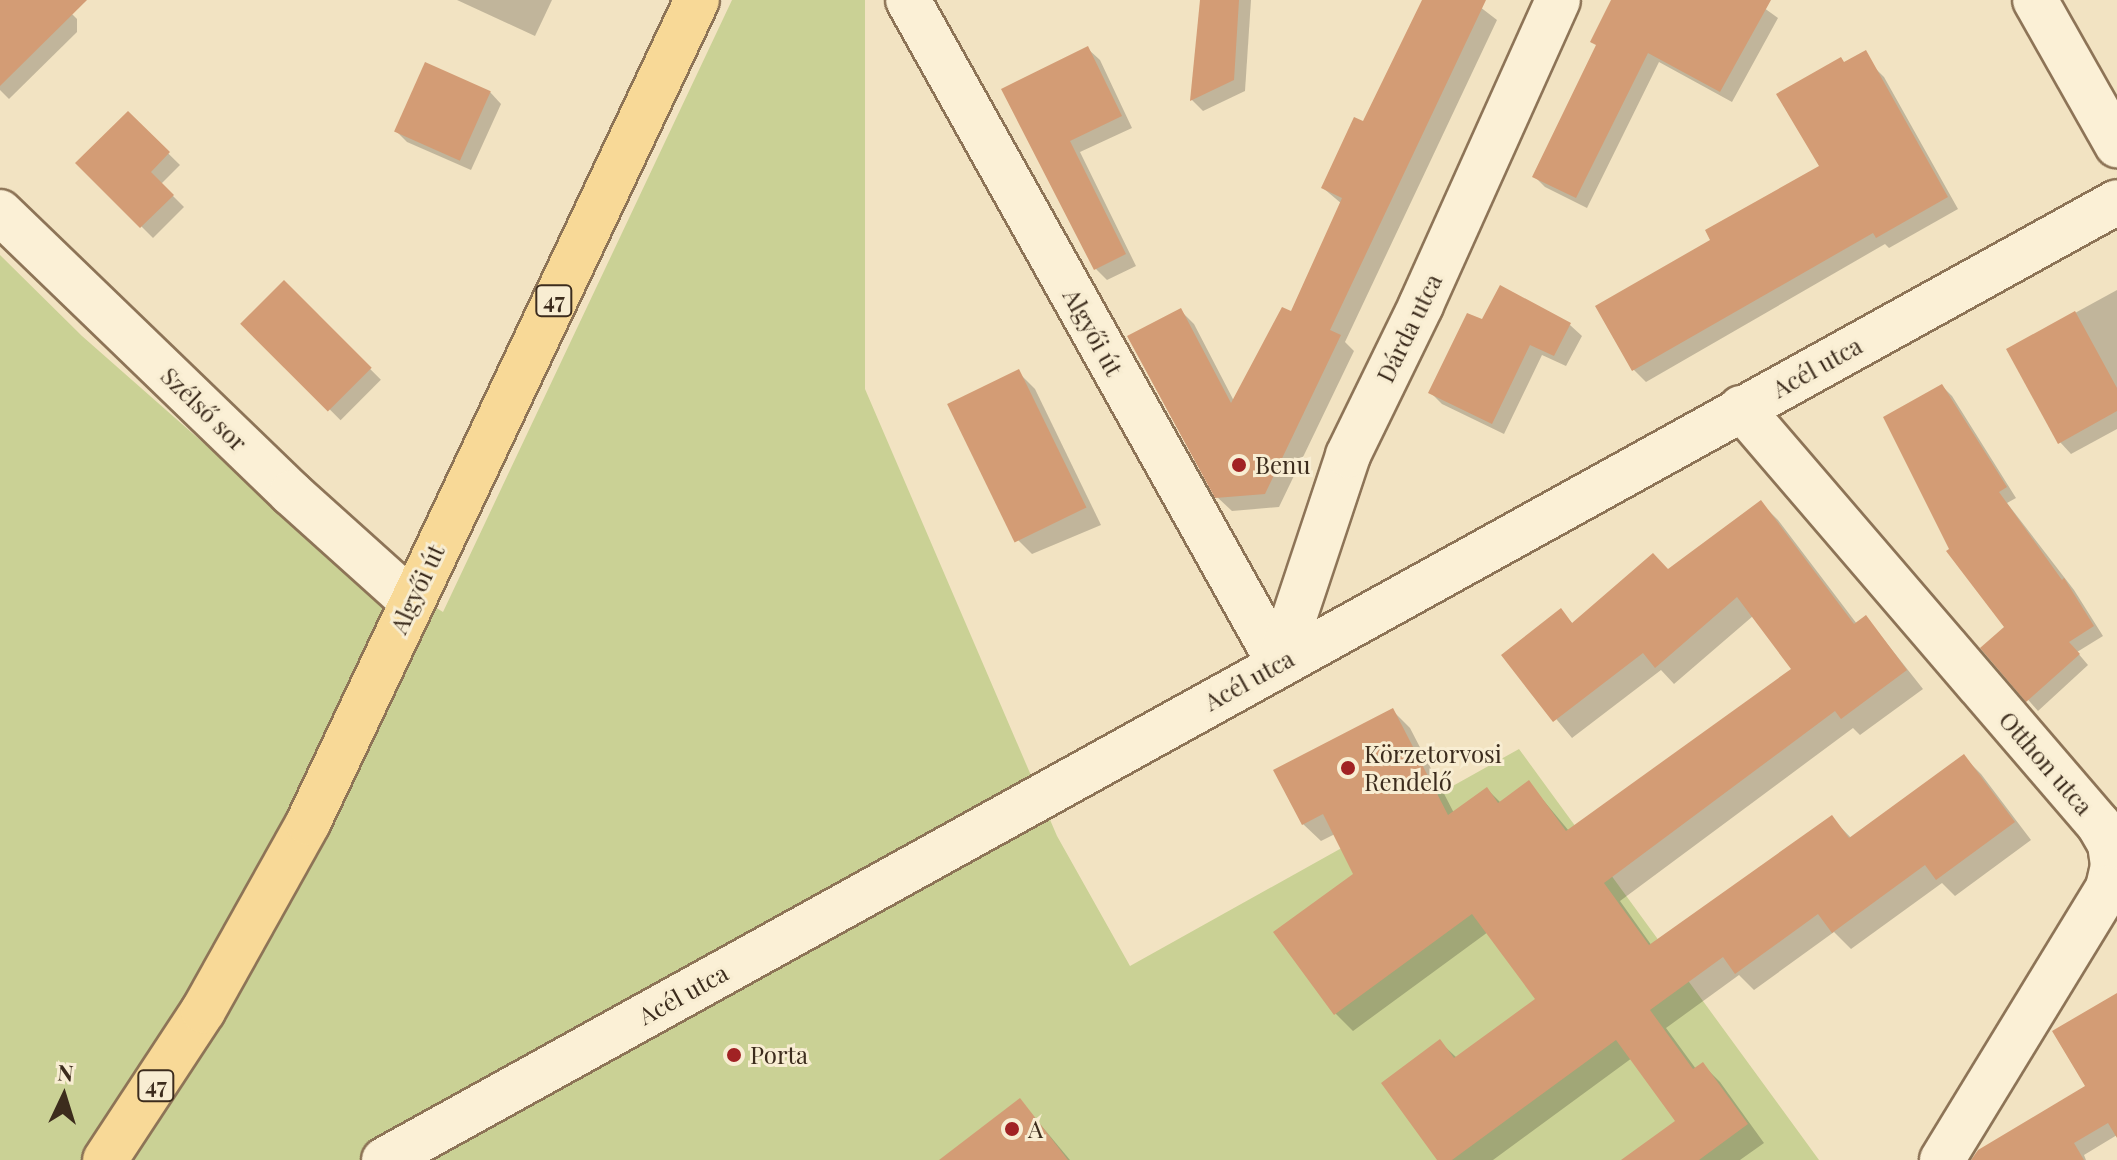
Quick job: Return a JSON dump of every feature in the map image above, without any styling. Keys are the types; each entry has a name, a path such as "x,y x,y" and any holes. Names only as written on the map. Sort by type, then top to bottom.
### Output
{"main road":[{"name":"Algyői út","path":"105,1160 203,1011 308,823 697,0"}],"street":[{"name":"Algyői út","path":"908,0 1279,663"},
{"name":"Dárda utca","path":"1279,663 1348,455 1421,305 1558,0"},
{"path":"2035,0 2117,145"},
{"name":"Acél utca","path":"384,1160 2117,202"},
{"name":"Szélső sor","path":"0,212 291,493 411,601"},
{"name":"Otthon utca","path":"1741,408 2099,825 2110,844 2113,866 2108,888 1942,1160"}],"green space":[{"path":"732,0 865,0 865,389 1057,836 1130,966 1519,749 1819,1160 0,1160 0,255 82,336 276,507 443,612"}],"building":[{"path":"0,0 87,0 0,86"},
{"path":"1200,0 1239,0 1234,80 1190,101"},
{"path":"1422,0 1486,0 1330,330 1341,335 1265,494 1215,498 1127,336 1181,308 1231,403 1282,307 1291,311 1342,198 1321,188 1354,117 1363,121"},
{"path":"1611,0 1771,0 1720,92 1648,53 1576,198 1532,177 1596,45 1590,42"},
{"path":"1088,46 1122,116 1070,141 1126,254 1094,270 1001,89"},
{"path":"1866,50 1948,197 1876,238 1873,233 1632,371 1595,306 1710,240 1705,230 1819,166 1776,94 1841,57 1844,62"},
{"path":"425,62 491,91 460,161 394,131"},
{"path":"128,111 170,152 151,172 174,195 140,228 75,163"},
{"path":"284,280 372,368 328,412 240,324"},
{"path":"1500,285 1571,323 1554,356 1530,345 1492,424 1428,393 1467,313 1482,319"},
{"path":"2075,311 2117,388 2117,411 2058,444 2006,349"},
{"path":"1019,369 1087,507 1015,542 947,404"},
{"path":"1942,384 2007,487 1999,492 2062,580 2064,578 2094,626 2069,642 2080,654 2026,702 1980,648 2004,627 1946,551 1949,549 1883,417"},
{"path":"1761,500 1854,624 1866,615 1907,670 1841,719 1835,711 1604,883 1649,945 1832,815 1849,838 1964,754 2015,822 1936,880 1925,865 1832,933 1818,914 1735,974 1723,957 1650,1010 1693,1069 1703,1062 1748,1124 1699,1160 1621,1160 1675,1121 1616,1040 1452,1160 1437,1160 1381,1083 1440,1039 1454,1058 1535,999 1472,914 1334,1015 1273,932 1353,874 1323,814 1302,825 1273,770 1393,708 1448,815 1487,787 1498,803 1529,780 1566,831 1791,669 1737,597 1655,668 1643,653 1553,722 1501,655 1561,608 1572,623 1653,553 1668,569"},
{"path":"2117,993 2117,1138 2108,1123 2074,1143 2084,1160 1971,1160 1978,1150 2085,1086 2052,1031"},
{"name":"A","path":"1020,1098 1068,1160 939,1160"}],"place":[{"name":"Benu","path":"1239,465"},
{"name":"Körzetorvosi Rendelő","path":"1348,768"},
{"name":"Porta","path":"734,1055"},
{"name":"A","path":"1012,1129"}]}
